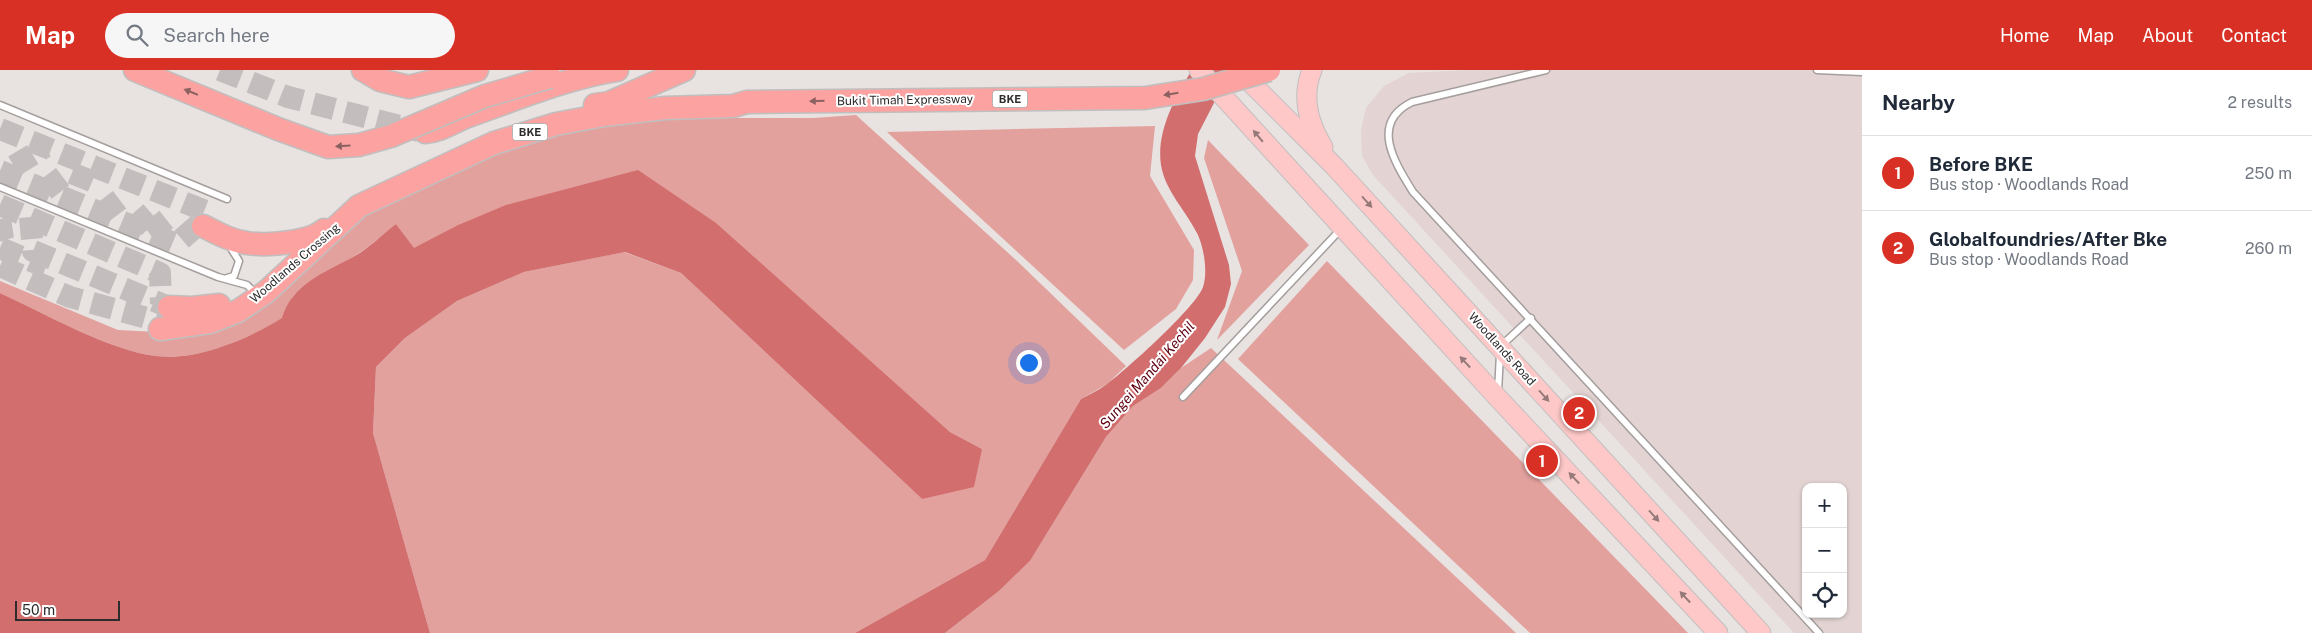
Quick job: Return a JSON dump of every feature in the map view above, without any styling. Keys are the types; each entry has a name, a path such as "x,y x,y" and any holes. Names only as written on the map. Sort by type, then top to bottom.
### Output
{"highway":[{"path":"135,70 278,129 328,147 359,145 391,136 485,96 550,77 583,70"},
{"path":"363,70 380,80 409,87 477,70"},
{"path":"425,132 437,132 467,116 570,80 617,70"},
{"name":"Woodlands Crossing","path":"359,206 266,292 238,311 210,322 165,320 208,319 241,305 320,233 359,206 404,175 468,140 540,117 610,103 684,70"},
{"name":"Bukit Timah Expressway","path":"714,103 1145,98 1203,89 1269,70"},
{"name":"BKE","path":"610,103 714,103"},
{"name":"BKE","path":"359,206 494,143 556,124 612,114 714,103"},
{"name":"Woodlands Crossing","path":"206,219 246,231 278,235 320,233 294,242 248,243 223,236 206,219"}],"main road":[{"path":"1199,70 1342,229 1718,633"},
{"name":"Woodlands Road","path":"1238,70 1334,166 1761,633"},
{"path":"1312,70 1308,86 1310,117 1313,128 1334,166"}],"lane":[{"path":"1546,70 1412,102 1400,108 1393,117 1389,130 1389,145 1396,163 1413,192 1819,633"},
{"path":"1817,70 1862,72"},
{"path":"0,106 227,199"},
{"path":"0,187 218,278 238,282 254,292"},
{"path":"1183,397 1342,229"},
{"path":"218,278 234,276 239,261 223,236"},
{"path":"1498,398 1500,347 1531,318"}],"shaded area":[{"path":"1469,70 1862,70 1862,633 1794,633 1373,175 1362,156 1361,130 1366,108 1384,86 1409,73"},
{"path":"856,115 1016,260 1126,366 1107,384 1081,399 985,560 855,633 430,633 373,433 376,367 405,338 457,301 524,272 624,252 681,273 922,499 982,449 950,432 716,224 456,226 414,249 396,224 361,252 303,287 294,295 283,318 254,334 222,347 205,352 172,357 138,353 118,347 77,330 0,293 0,281 118,330 157,332 211,324 376,206 444,170 561,133 628,123 677,118 813,118"},
{"path":"1155,126 1150,176 1194,250 1193,280 1176,309 1124,350 887,132"},
{"path":"1208,140 1309,245 1217,340 1242,271 1204,158"},
{"path":"1327,261 1688,633 1530,633 1238,359"},
{"path":"1211,348 1516,633 945,633 999,591 1030,561 1106,437 1133,406 1161,388 1181,368"}],"water":[{"name":"Sungei Mandai Kechil","path":"1192,70 1231,70 1198,134 1195,156 1229,265 1231,284 1225,307 1205,338 1181,368 1161,388 1133,406 1106,437 1030,561 999,591 945,633 855,633 985,560 1081,399 1104,386 1129,366 1175,323 1198,296 1203,287 1205,275 1202,247 1193,226 1167,184 1163,175 1160,153 1161,140 1168,115"},
{"path":"638,170 716,223 950,432 982,449 974,487 922,499 681,273 625,252 524,272 457,301 405,338 376,367 373,433 430,633 0,633 0,293 77,330 138,353 172,357 205,352 254,334 282,318 293,296 301,288 320,274 359,254 396,224 414,248 456,226 506,205"}],"tunnel":[{"path":"220,70 288,97 419,131"},
{"path":"0,129 208,212"},
{"path":"14,166 45,147"},
{"path":"0,171 176,244 199,224"},
{"path":"45,190 69,172 96,183"},
{"path":"102,213 126,195"},
{"path":"0,205 160,273 161,304"},
{"path":"134,227 157,207"},
{"path":"149,233 173,214"},
{"path":"30,217 33,251 169,307"},
{"path":"0,219 7,251"},
{"path":"0,248 46,267"},
{"path":"0,266 70,297 162,322"}],"place":[{"name":"Globalfoundries/After Bke","path":"1579,413"},
{"name":"Before BKE","path":"1542,461"}]}
